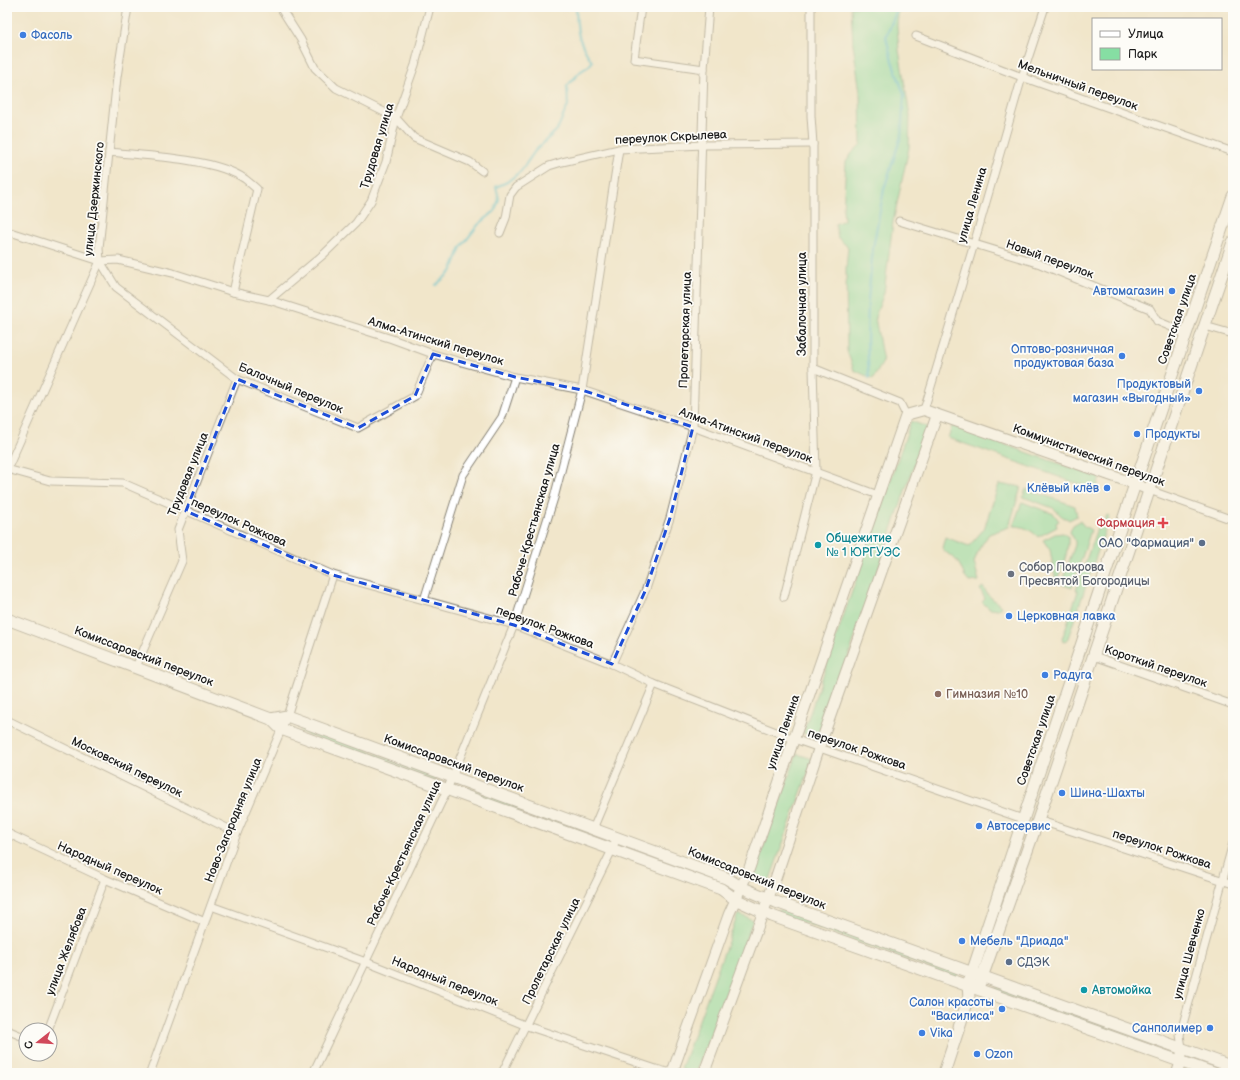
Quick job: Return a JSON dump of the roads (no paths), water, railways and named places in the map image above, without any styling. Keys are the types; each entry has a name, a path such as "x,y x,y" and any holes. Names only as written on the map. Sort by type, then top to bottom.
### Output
{"main road":[{"name":"Советская улица","path":"944,1073 977,975 1023,819 1233,196"},
{"name":"Советская улица","path":"977,975 1038,820 1233,242"},
{"path":"704,1073 764,912 819,748 937,415 924,410 906,415"},
{"name":"улица Ленина","path":"672,1073 735,899 748,872 906,415"},
{"name":"Коммунистический переулок","path":"937,415 1149,490"},
{"name":"Комиссаровский переулок","path":"7,619 272,718 287,716 452,776 726,878 741,887 768,899 1233,1067"},
{"path":"272,718 281,729"},
{"name":"Комиссаровский переулок","path":"281,729 721,889 735,899 764,912 1213,1073"},
{"name":"улица Шевченко","path":"1177,1073 1181,1061 1182,1048"}],"street":[{"name":"улица Дзержинского","path":"7,470 100,261 99,248 109,152 128,7"},
{"path":"280,7 301,40 315,68 336,88 396,118 414,138 470,162 482,171"},
{"name":"Трудовая улица","path":"269,300 324,254 356,223 371,201 386,162 396,118 415,64 430,7"},
{"path":"641,7 634,59 704,69"},
{"name":"Пролетарская улица","path":"612,664 646,589 668,526 693,427 703,145 704,69 709,7"},
{"name":"Забалочная улица","path":"784,597 816,471 813,368 813,144 811,116 811,7"},
{"name":"улица Ленина","path":"924,410 974,244 1022,76 1045,7"},
{"name":"Мельничный переулок","path":"916,36 1233,152"},
{"name":"переулок Скрылева","path":"500,233 506,218 510,195 516,187 549,166 620,149 703,145 813,144"},
{"name":"Рабоче-Крестьянская улица","path":"313,1073 447,790 514,625 554,498 582,390 620,149"},
{"path":"109,152 205,164 225,169 244,179 256,190 232,292"},
{"name":"Новый переулок","path":"899,221 1040,264 1150,309 1157,320 1186,333"},
{"name":"Алма-Атинский переулок","path":"7,231 100,261 118,260 166,271 232,292 269,300 392,339 432,354 515,377 582,390 693,427 878,495"},
{"name":"Балочный переулок","path":"100,261 116,287 237,379 358,428 415,396 432,354"},
{"path":"1205,326 1233,334"},
{"path":"813,368 900,403 906,415"},
{"path":"424,600 463,475 502,417 515,377"},
{"name":"Трудовая улица","path":"136,667 182,560 178,530 237,379"},
{"name":"переулок Рожкова","path":"7,470 50,481 123,483 333,575 514,625 612,664 654,684 794,739 1023,819"},
{"name":"Коммунистический переулок","path":"1149,490 1233,520"},
{"name":"Ново-Загородняя улица","path":"150,1073 237,834 287,716 333,575"},
{"name":"Короткий переулок","path":"1094,656 1233,705"},
{"path":"593,829 654,684"},
{"name":"Московский переулок","path":"7,720 237,834"},
{"name":"переулок Рожкова","path":"1038,820 1233,884"},
{"name":"Народный переулок","path":"7,833 105,879 205,922"},
{"name":"Пролетарская улица","path":"502,1073 527,1026 617,837"},
{"name":"улица Шевченко","path":"1182,1048 1180,1035 1233,843"},
{"name":"улица Желябова","path":"51,1022 105,879"},
{"name":"Народный переулок","path":"211,906 366,962 527,1026 656,1070 672,1073"},
{"path":"7,1030 18,1035"}],"waterway":[{"path":"436,285 451,272 461,247 478,225 495,211 499,199 496,187 507,182 521,171 535,151 557,130 568,105 567,86 592,62 583,47 579,36 576,7"},
{"path":"869,378 867,341 868,300 873,248 884,189 901,136 904,94 892,61 886,37 898,7"}],"place":[{"name":"Фасоль","path":"23,35"},
{"name":"Автомагазин","path":"1172,291"},
{"name":"Оптово-розничная продуктовая база","path":"1122,356"},
{"name":"Продуктовый магазин «Выгодный»","path":"1199,391"},
{"name":"Продукты","path":"1137,434"},
{"name":"Клёвый клёв","path":"1107,488"},
{"name":"Фармация","path":"1163,523"},
{"name":"ОАО \"Фармация\"","path":"1202,543"},
{"name":"Общежитие № 1 ЮРГУЭС","path":"818,545"},
{"name":"Собор Покрова Пресвятой Богородицы","path":"1011,574"},
{"name":"Церковная лавка","path":"1009,616"},
{"name":"Радуга","path":"1045,675"},
{"name":"Гимназия №10","path":"938,694"},
{"name":"Шина-Шахты","path":"1062,793"},
{"name":"Автосервис","path":"979,826"},
{"name":"Мебель \"Дриада\"","path":"962,941"},
{"name":"СДЭК","path":"1009,962"},
{"name":"Автомойка","path":"1084,990"},
{"name":"Салон красоты \"Василиса\"","path":"1002,1009"},
{"name":"Санполимер","path":"1210,1028"},
{"name":"Vika","path":"922,1033"},
{"name":"Ozon","path":"977,1054"}]}
